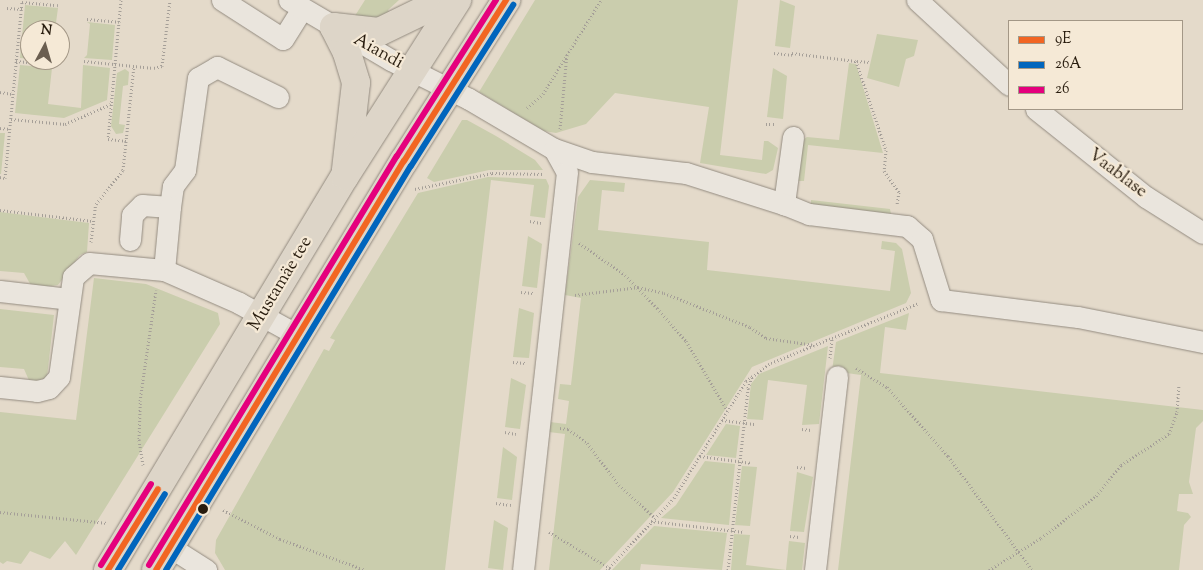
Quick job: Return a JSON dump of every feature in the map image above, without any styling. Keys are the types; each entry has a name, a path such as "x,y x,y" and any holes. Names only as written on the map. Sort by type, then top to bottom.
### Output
{"main road":[{"path":"334,27 379,32 445,0"},
{"name":"Mustamäe tee","path":"108,570 345,176 414,71 456,0"},
{"path":"156,570 299,336 459,95 506,0"},
{"path":"334,27 347,53 356,82 345,176"}],"street":[{"path":"222,0 283,39 296,4"},
{"path":"917,0 1008,83"},
{"name":"Aiandi","path":"296,4 554,149 592,162 686,173 784,204 809,214 895,224"},
{"path":"160,277 173,186 185,170 198,78 217,66 278,97"},
{"name":"Vaablase","path":"1037,110 1146,197 1203,233"},
{"path":"784,204 793,137"},
{"path":"523,570 528,530 531,430 554,293 567,172 554,149"},
{"path":"130,240 132,216 142,204 170,207"},
{"path":"895,224 907,226 922,240 941,300 1078,317 1203,342"},
{"path":"0,387 37,391 49,388 59,378 73,276 89,263 160,277 262,316 299,336"},
{"path":"0,291 69,299"},
{"path":"815,570 840,365"},
{"path":"170,547 206,570"}],"path":[{"path":"121,0 108,139 126,141"},
{"path":"84,61 134,66 162,66 170,0"},
{"path":"509,123 543,94 602,0"},
{"path":"0,177 5,178 22,2 58,5"},
{"path":"7,8 22,9"},
{"path":"87,19 119,22"},
{"path":"554,149 562,123 567,53"},
{"path":"774,53 870,62"},
{"path":"16,61 20,61"},
{"path":"856,61 886,150 884,171 899,192 895,224"},
{"path":"89,263 93,221 98,200 122,174 134,66"},
{"path":"0,92 13,94"},
{"path":"11,119 65,124 111,104"},
{"path":"0,128 10,130"},
{"path":"414,189 492,173 548,173"},
{"path":"0,210 93,221"},
{"path":"560,235 572,238 610,264 638,287 686,341 727,411"},
{"path":"143,466 139,440 140,401 160,277"},
{"path":"554,293 581,295 614,288 638,287 664,293 750,327 766,338 814,345"},
{"path":"528,530 553,533 610,569 650,521 674,498 727,411 754,374 814,345 915,303 941,300"},
{"path":"832,338 840,365 887,387 948,456 1032,570"},
{"path":"513,362 531,364"},
{"path":"728,570 748,388 754,374"},
{"path":"989,570 1096,496 1121,465 1169,434 1177,412 1180,386"},
{"path":"722,420 756,424"},
{"path":"505,432 568,429 579,436 619,485 654,517"},
{"path":"700,456 752,463"},
{"path":"496,503 514,505"},
{"path":"223,510 280,539 365,570"},
{"path":"0,512 107,523"},
{"path":"650,521 744,532"}],"green space":[{"path":"365,0 399,0 388,10 394,20 351,22"},
{"path":"535,0 738,0 720,155 762,160 764,141 768,141 778,148 773,170 766,174 700,163 709,107 615,93 586,124 556,133 544,131 479,92"},
{"path":"780,0 795,6 790,48 775,46"},
{"path":"25,5 58,8 56,20 24,20"},
{"path":"87,22 115,25 112,60 84,58 87,55 90,24"},
{"path":"877,34 918,40 914,56 906,59 899,87 867,78"},
{"path":"849,63 856,64 883,153 808,145 804,181 794,181 798,143 807,137 839,140"},
{"path":"20,65 20,70 52,70 48,104 81,108 83,65 110,68 107,100 64,118 15,113"},
{"path":"773,68 787,76 783,119 767,117"},
{"path":"125,69 129,72 128,85 123,86 119,124 125,125 123,133 116,134 111,126 117,73"},
{"path":"462,120 467,120 535,160 543,170 489,170 434,182 427,178"},
{"path":"0,133 5,133 1,174 0,174"},
{"path":"488,177 546,179 549,186 545,218 530,216 534,185 491,180 445,570 225,570 215,553 216,540 324,349 329,351 335,340 330,338 418,193"},
{"path":"590,180 625,183 624,192 602,190 598,230 709,242 707,270 890,291 895,251 881,249 882,241 896,243 902,249 911,293 906,303 752,367 673,492 600,570 549,570 565,434 549,432 550,422 566,424 569,401 558,399 560,384 571,385 581,298 565,295 578,197"},
{"path":"811,200 890,209 891,214 811,204"},
{"path":"0,212 89,223 87,252 80,255 58,285 33,289 24,273 0,271"},
{"path":"528,236 542,244 537,288 522,286"},
{"path":"94,278 146,284 218,313 220,324 76,555 65,541 50,559 30,551 21,564 7,561 3,564 0,562 0,412 76,420"},
{"path":"519,308 534,313 529,358 513,357"},
{"path":"0,309 54,315 47,377 31,385 24,369 0,367"},
{"path":"909,313 906,330 885,327 880,373 1203,410 1203,421 1196,428 1189,482 1193,494 1179,494 1177,511 1188,513 1191,517 1184,525 1179,570 838,570 861,375 832,371 836,342"},
{"path":"828,346 819,424 802,425 807,385 768,380 763,420 747,419 751,384 759,374"},
{"path":"511,378 526,385 520,429 505,427"},
{"path":"726,424 740,426 736,458 706,455"},
{"path":"503,447 517,457 512,500 497,498"},
{"path":"705,461 735,464 729,525 661,518 676,505"},
{"path":"742,466 757,467 750,526 735,525"},
{"path":"797,472 813,477 804,532 790,531"},
{"path":"494,520 508,528 503,570 488,568"},
{"path":"654,526 727,533 722,570 641,564 640,570 612,570"},
{"path":"734,534 750,535 746,565 786,570 731,570"},
{"path":"789,541 805,543 802,570 786,570"}],"transit line":[{"name":"26","path":"149,565 397,156 496,0"},
{"name":"9E","path":"156,570 404,161 506,0"},
{"name":"26A","path":"166,570 411,166 513,5"},
{"name":"26","path":"101,565 151,484"},
{"name":"9E","path":"108,570 158,489"},
{"name":"26A","path":"118,570 165,494"}]}
